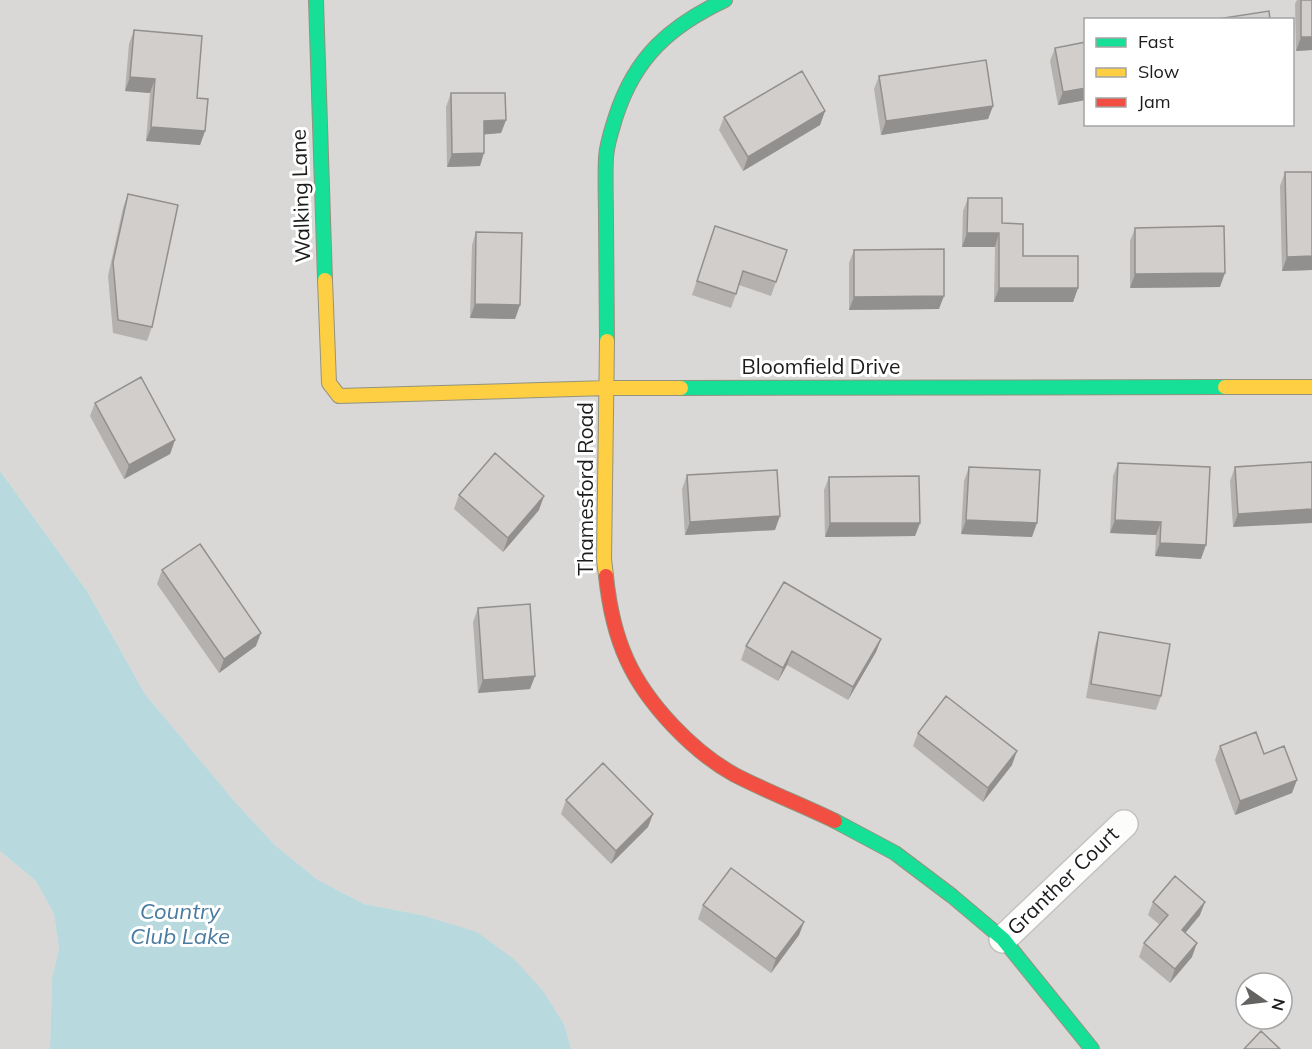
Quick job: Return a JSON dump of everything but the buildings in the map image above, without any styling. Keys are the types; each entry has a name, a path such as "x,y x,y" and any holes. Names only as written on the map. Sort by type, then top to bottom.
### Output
{"street":[{"name":"Walking Lane","path":"316,0 326,324 329,383 333,390"},
{"name":"Thamesford Road","path":"725,0 681,23 654,46 643,59 624,88 612,121 606,155 607,388 604,559 615,627 627,660 645,692 679,731 705,754 734,774 838,822 895,853 952,896 1003,939 1092,1049"},
{"name":"Bloomfield Drive","path":"333,390 339,396 347,397 607,388 1312,387"},
{"name":"Granther Court","path":"1003,939 1124,824"}],"shaded area":[{"path":"0,0 1312,0 1312,1049 571,1049 565,1025 421,915 364,904 318,880 276,846 235,802 145,694 87,591 0,471"},
{"path":"0,851 36,881 54,914 59,949 52,978 50,1049 0,1049"}],"water":[{"name":"Country Club Lake","path":"0,471 87,591 145,694 235,802 276,846 318,880 364,904 421,915 477,932 515,960 543,991 565,1026 571,1049 50,1049 52,978 59,949 54,914 36,881 0,851"}],"traffic: fast":[{"path":"316,0 325,280"},
{"path":"607,341 606,157 616,116 633,77 657,46 687,21 725,0"},
{"path":"681,388 1225,387"},
{"path":"835,821 895,853 952,896 1003,939 1092,1049"}],"traffic: slow":[{"path":"325,280 329,383 339,396 681,388"},
{"path":"606,576 604,559 607,341"},
{"path":"1225,387 1312,387"}],"traffic: jam":[{"path":"606,576 613,619 627,660 646,693 673,725 703,754 735,775 835,821"}]}
